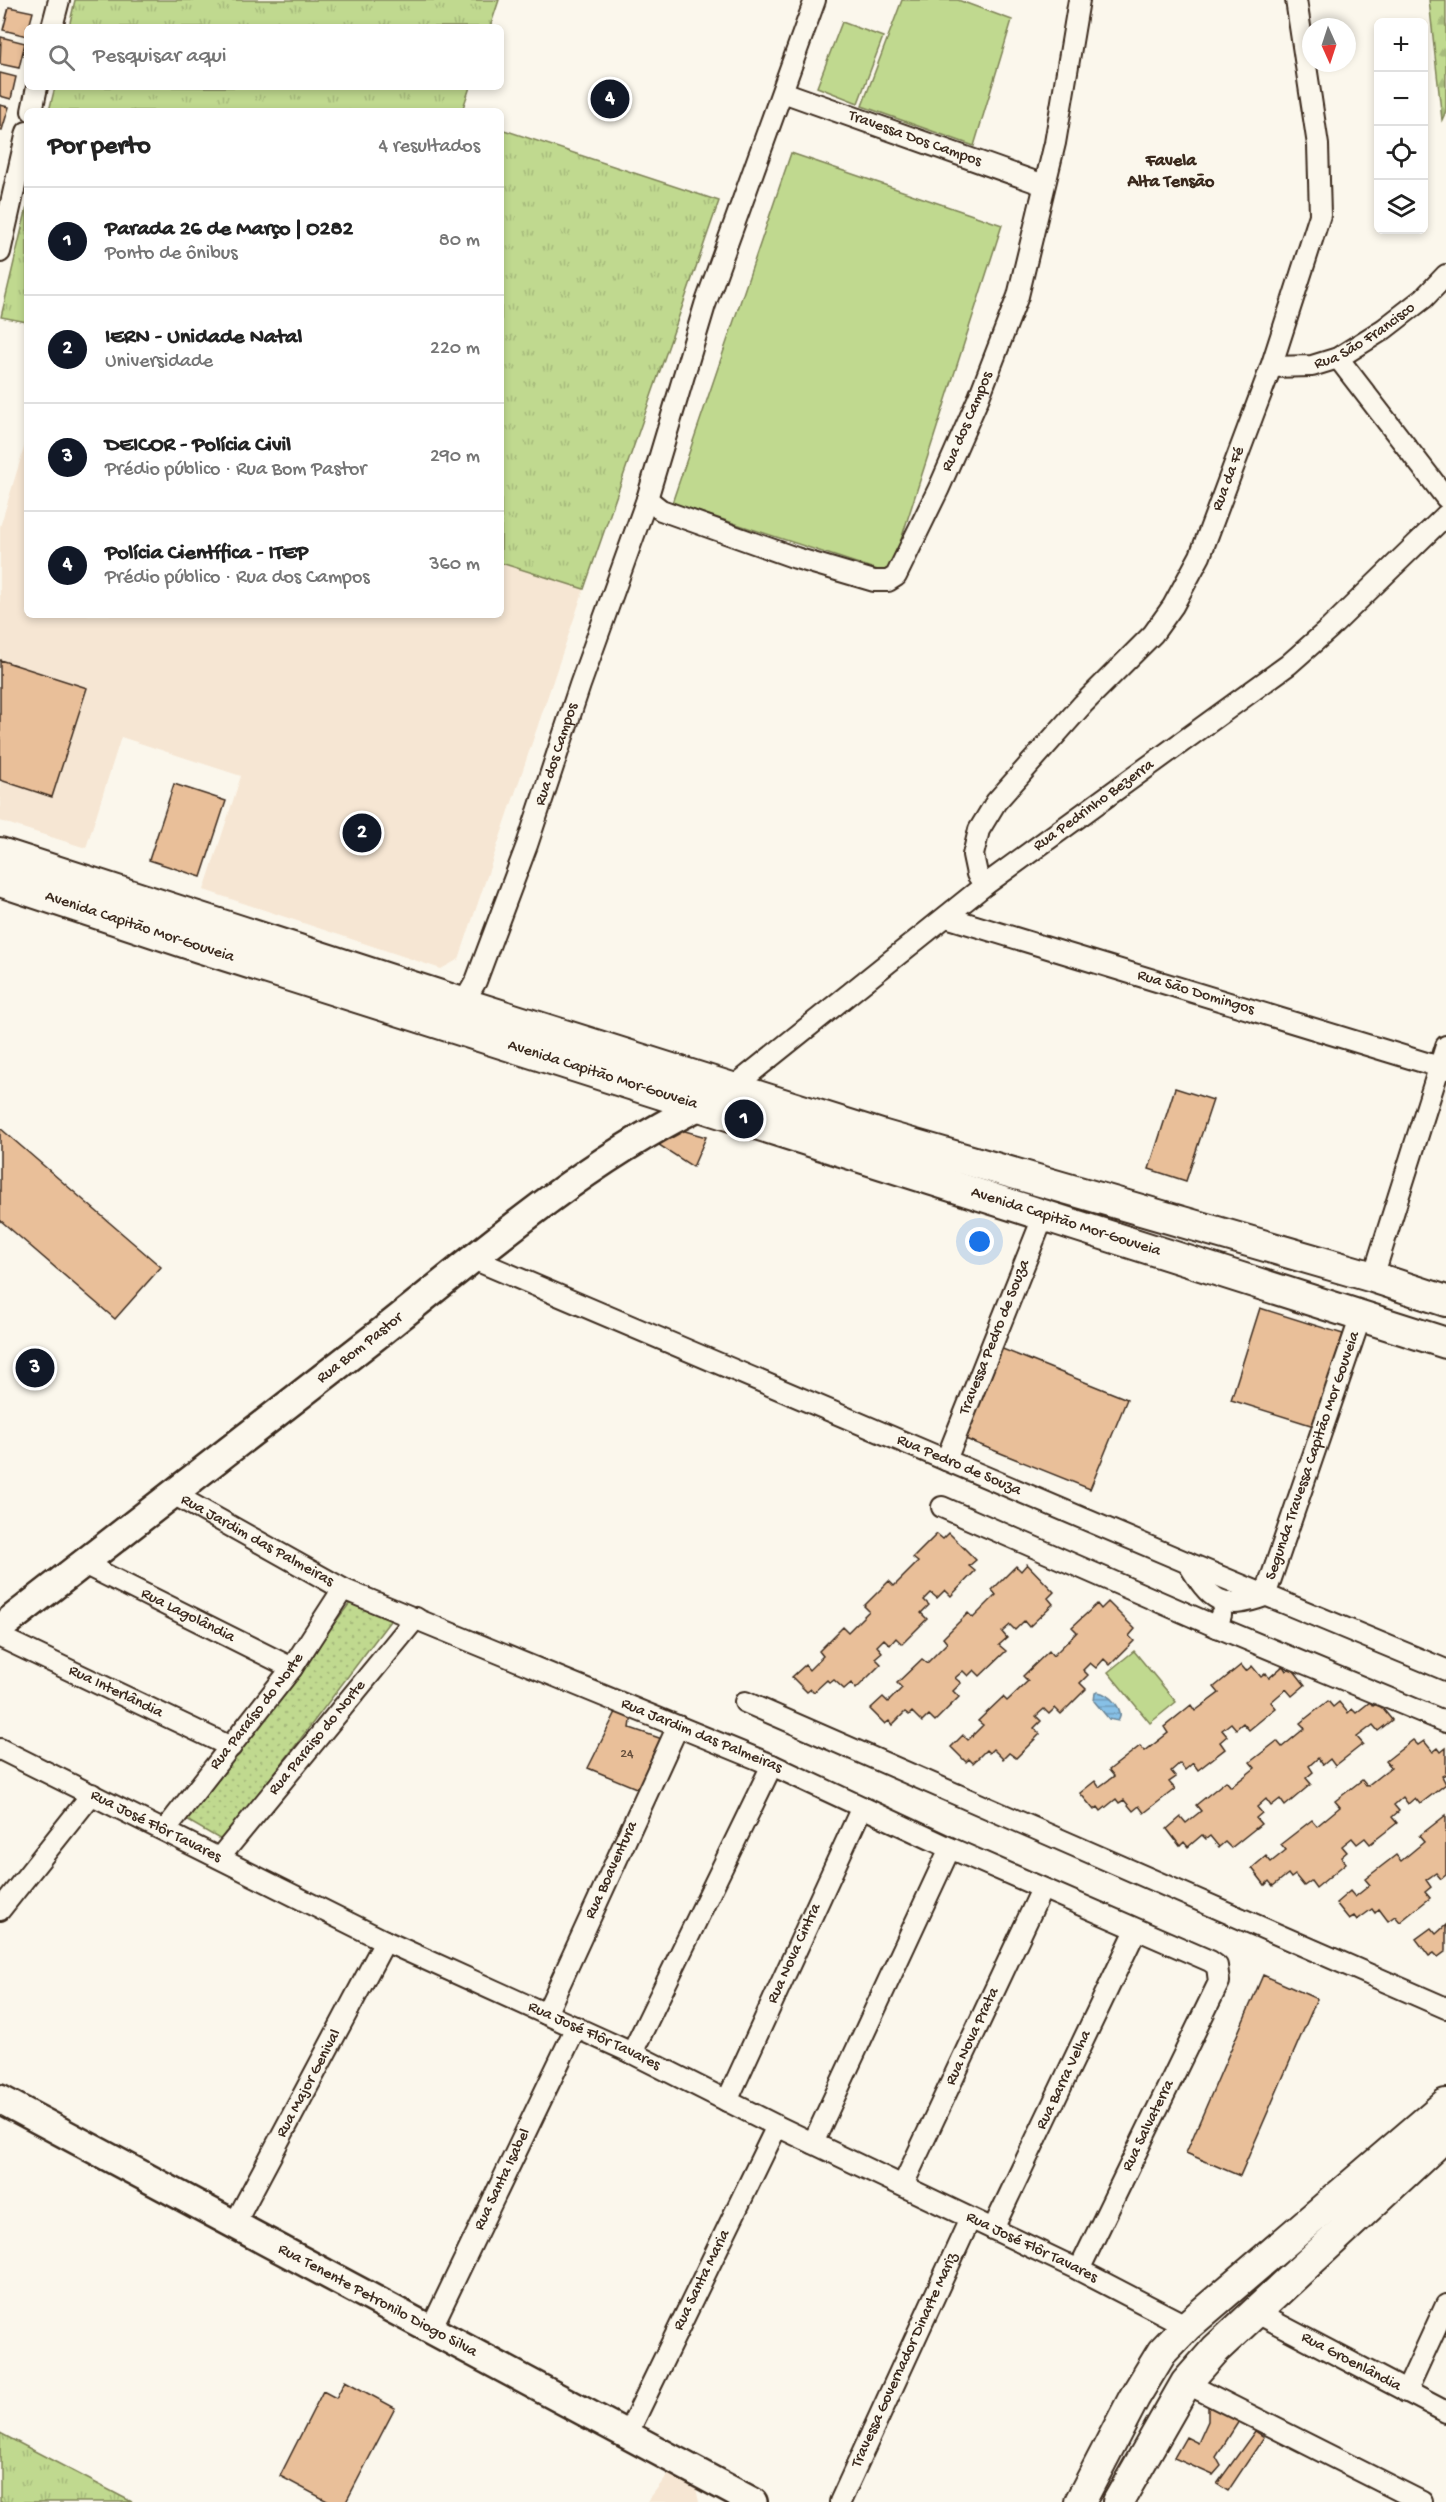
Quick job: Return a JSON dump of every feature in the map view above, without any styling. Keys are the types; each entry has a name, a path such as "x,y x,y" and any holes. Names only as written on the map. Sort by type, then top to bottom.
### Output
{"main road":[{"name":"Avenida Capitão Mor-Gouveia","path":"0,853 204,933 700,1105 1446,1343"},
{"name":"Avenida Capitão Mor-Gouveia","path":"6,890 204,933 459,1002 881,1135 1372,1277 1446,1301"},
{"name":"Rua Bom Pastor","path":"0,1628 175,1496 473,1259 628,1143 732,1088"},
{"name":"Rua Tenente Petronilo Diogo Silva","path":"0,2099 753,2502"},
{"path":"1080,2502 1162,2352 1187,2326 1446,2104"},
{"path":"1118,2502 1186,2383 1216,2349 1446,2135"}],"street":[{"path":"53,24 58,0"},
{"name":"Rua dos Campos","path":"459,1002 472,989 496,929 647,500 705,305 815,0"},
{"name":"Rua dos Campos","path":"647,500 661,510 796,558 874,581 892,580 939,488 979,397 1018,296 1055,144 1079,0"},
{"name":"Rua da Fé","path":"985,885 977,874 973,855 979,830 1003,795 1083,704 1153,634 1173,606 1200,556 1271,367 1320,215 1318,145 1296,0"},
{"path":"33,108 36,90"},
{"name":"Travessa Dos Campos","path":"783,92 1044,185"},
{"path":"0,252 24,145"},
{"name":"Rua São Francisco","path":"1271,367 1312,366 1338,358 1392,323 1424,298 1446,275"},
{"path":"1338,358 1446,498"},
{"name":"Rua Pedrinho Bezerra","path":"732,1088 985,885 1288,665 1330,628 1446,515"},
{"name":"Rua São Domingos","path":"946,917 1443,1068"},
{"path":"1372,1277 1443,1068 1446,1046"},
{"name":"Travessa Pedro de Souza","path":"946,1460 1044,1215"},
{"name":"Rua Pedro de Souza","path":"473,1259 1265,1596 1446,1670"},
{"name":"Segunda Travessa Capitão Mor Gouveia","path":"1265,1596 1361,1316"},
{"name":"Rua Jardim das Palmeiras","path":"175,1496 343,1588 772,1765 950,1848 1210,1961 1217,1966 1219,1982"},
{"path":"942,1507 1217,1627 1446,1722"},
{"path":"1188,1563 1210,1595 1225,1604 1246,1603 1265,1596"},
{"name":"Rua Lagolândia","path":"84,1564 292,1668"},
{"name":"Rua Paraíso do Norte","path":"165,1830 292,1668 343,1588"},
{"path":"1217,1627 1225,1604"},
{"name":"Rua Paraiso do Norte","path":"220,1857 416,1618"},
{"name":"Rua Interlândia","path":"0,1637 231,1747"},
{"path":"746,1702 1446,2008"},
{"name":"Rua Boaventura","path":"546,2014 678,1726"},
{"name":"Rua José Flôr Tavares","path":"0,1749 385,1941 632,2053 777,2126 1079,2270 1187,2326"},
{"path":"632,2053 772,1765"},
{"path":"0,1910 92,1794"},
{"name":"Rua Nova Cintra","path":"728,2100 862,1807"},
{"path":"813,2143 950,1848"},
{"name":"Rua Nova Prata","path":"903,2185 1042,1889"},
{"name":"Rua Barra Velha","path":"993,2229 1136,1930"},
{"name":"Rua Major Genival","path":"234,2225 385,1941"},
{"name":"Rua Salvaterra","path":"1079,2270 1219,1982"},
{"name":"Rua Santa Isabel","path":"430,2331 576,2027"},
{"name":"Rua Santa Maria","path":"627,2434 777,2126"},
{"name":"Travessa Governador Dinarte Mariz","path":"840,2502 970,2219"},
{"path":"1406,2392 1446,2306"},
{"name":"Rua Groenlândia","path":"1257,2313 1446,2412"},
{"path":"1186,2383 1422,2502"}],"shaded area":[{"path":"24,448 24,618 504,618 504,564 584,589 459,959 441,969 204,890 241,776 121,737 86,848 0,821 0,527"},
{"path":"669,2473 696,2488 699,2502 647,2502"}],"green space":[{"path":"75,0 499,0 491,24 70,24"},
{"path":"902,0 958,0 1012,20 974,146 862,106"},
{"path":"1429,0 1446,0 1446,111 1442,120"},
{"path":"842,22 883,37 858,103 817,87"},
{"path":"54,90 469,90 463,108 50,108"},
{"path":"504,130 719,201 584,589 504,564"},
{"path":"791,153 1002,225 890,574 672,503"},
{"path":"24,220 24,321 1,317"},
{"path":"353,1599 393,1617 223,1841 185,1819"},
{"path":"1134,1651 1176,1702 1150,1723 1108,1672"},
{"path":"0,2433 132,2502 0,2502"}],"water":[{"path":"1098,1692 1115,1703 1120,1712 1118,1721 1109,1719 1094,1701 1095,1693"}],"building":[{"path":"9,7 33,12 30,24 24,24 24,35 3,30"},
{"path":"1,37 24,43 19,68 0,64"},
{"path":"0,73 16,77 11,99 0,96"},
{"path":"0,105 9,107 2,130 0,130"},
{"path":"0,660 87,688 52,797 0,780"},
{"path":"174,784 226,801 201,877 149,860"},
{"path":"1175,1088 1213,1100 1186,1181 1149,1169"},
{"path":"0,1128 161,1267 115,1319 0,1220"},
{"path":"678,1129 706,1137 693,1167 659,1145"},
{"path":"1260,1308 1343,1334 1314,1426 1231,1400"},
{"path":"1000,1348 1127,1399 1090,1489 963,1438"},
{"path":"949,1533 976,1560 969,1566 975,1571 951,1596 945,1590 937,1598 931,1593 924,1600 929,1605 921,1613 927,1619 902,1644 896,1638 890,1645 884,1639 877,1646 882,1652 875,1658 881,1664 856,1689 851,1683 844,1689 834,1680 830,1683 827,1680 814,1692 811,1689 807,1692 792,1677 805,1665 809,1670 823,1656 819,1651 843,1627 848,1632 869,1611 864,1606 889,1581 894,1586 918,1562 913,1558 937,1534 943,1539"},
{"path":"1027,1564 1054,1592 1048,1598 1053,1604 1029,1627 1024,1621 1015,1630 1010,1625 1002,1632 1007,1638 999,1645 1006,1651 980,1676 974,1670 968,1676 963,1671 955,1678 961,1683 953,1691 959,1697 935,1721 929,1715 922,1722 912,1712 909,1715 905,1712 892,1725 889,1721 885,1724 870,1709 883,1697 888,1702 902,1688 897,1683 922,1659 927,1663 947,1643 943,1638 968,1613 973,1618 996,1595 992,1590 1016,1566 1021,1571"},
{"path":"1108,1602 1135,1629 1129,1636 1134,1641 1110,1665 1104,1659 1096,1668 1090,1663 1083,1670 1088,1675 1080,1683 1086,1689 1061,1714 1055,1708 1049,1714 1044,1709 1036,1716 1041,1721 1034,1728 1040,1734 1016,1758 1009,1753 1003,1759 993,1749 989,1753 986,1750 973,1763 969,1759 966,1762 951,1747 963,1735 968,1740 983,1725 978,1721 1003,1697 1007,1701 1028,1681 1023,1676 1049,1651 1053,1656 1077,1632 1072,1627 1097,1604 1101,1609"},
{"path":"1241,1665 1246,1671 1252,1666 1261,1677 1266,1673 1269,1678 1283,1666 1286,1671 1291,1667 1305,1685 1292,1696 1286,1689 1271,1702 1276,1708 1249,1730 1243,1723 1236,1729 1231,1723 1222,1730 1227,1736 1220,1742 1225,1749 1198,1770 1193,1763 1185,1770 1180,1763 1171,1771 1176,1777 1169,1782 1175,1789 1144,1813 1139,1806 1133,1811 1124,1800 1119,1803 1116,1799 1101,1811 1098,1807 1094,1810 1080,1793 1095,1781 1099,1787 1114,1776 1109,1770 1140,1746 1145,1751 1168,1733 1164,1727 1191,1705 1195,1711 1219,1693 1214,1687"},
{"path":"1328,1701 1333,1707 1339,1702 1348,1713 1352,1709 1356,1713 1370,1702 1373,1706 1378,1703 1392,1720 1378,1731 1373,1725 1357,1737 1363,1744 1335,1766 1330,1759 1323,1765 1318,1758 1309,1766 1313,1772 1306,1778 1311,1784 1285,1806 1280,1799 1271,1806 1266,1799 1257,1807 1262,1813 1256,1818 1261,1824 1231,1848 1225,1842 1219,1847 1210,1836 1206,1839 1202,1835 1188,1847 1184,1842 1180,1846 1167,1829 1181,1817 1186,1823 1201,1811 1196,1805 1226,1781 1231,1787 1255,1768 1250,1762 1277,1741 1282,1747 1305,1728 1300,1723"},
{"path":"618,1708 633,1708 630,1728 665,1740 641,1790 588,1768"},
{"path":"1413,1740 1418,1745 1424,1741 1433,1752 1438,1748 1441,1752 1446,1748 1446,1774 1442,1776 1446,1784 1420,1804 1415,1798 1408,1804 1403,1797 1394,1805 1399,1811 1392,1817 1397,1823 1370,1844 1365,1838 1357,1844 1352,1838 1342,1846 1347,1852 1341,1857 1346,1863 1316,1888 1311,1881 1304,1886 1295,1875 1291,1878 1288,1874 1273,1886 1269,1881 1265,1885 1252,1868 1266,1856 1271,1862 1286,1850 1281,1844 1312,1820 1317,1826 1340,1807 1335,1801 1362,1780 1367,1786 1391,1767 1386,1761"},
{"path":"1446,1815 1446,1875 1441,1879 1436,1873 1426,1880 1431,1887 1425,1892 1430,1898 1400,1922 1395,1916 1388,1921 1379,1909 1375,1913 1372,1909 1357,1920 1354,1916 1349,1919 1336,1903 1350,1891 1355,1897 1370,1885 1365,1879 1396,1855 1401,1861 1424,1842 1419,1836"},
{"path":"1446,1925 1446,1951 1438,1957 1434,1953 1429,1956 1416,1939 1431,1928 1436,1934"},
{"path":"1263,1975 1317,1999 1240,2176 1186,2153"},
{"path":"345,2381 395,2408 346,2502 329,2502 280,2476 323,2391 336,2398"},
{"path":"1208,2405 1239,2421 1216,2457 1221,2466 1213,2475 1174,2458 1186,2437 1198,2443 1208,2421"},
{"path":"1255,2431 1264,2437 1228,2491 1217,2484"}],"place":[{"name":"Polícia Científica - ITEP","path":"610,99"},
{"name":"IERN - Unidade Natal","path":"362,833"},
{"name":"Parada 26 de Março | O282","path":"744,1119"},
{"name":"DEICOR - Polícia Civil","path":"35,1368"}],"district":[{"name":"Favela Alta Tensão","path":"1171,171"}]}
